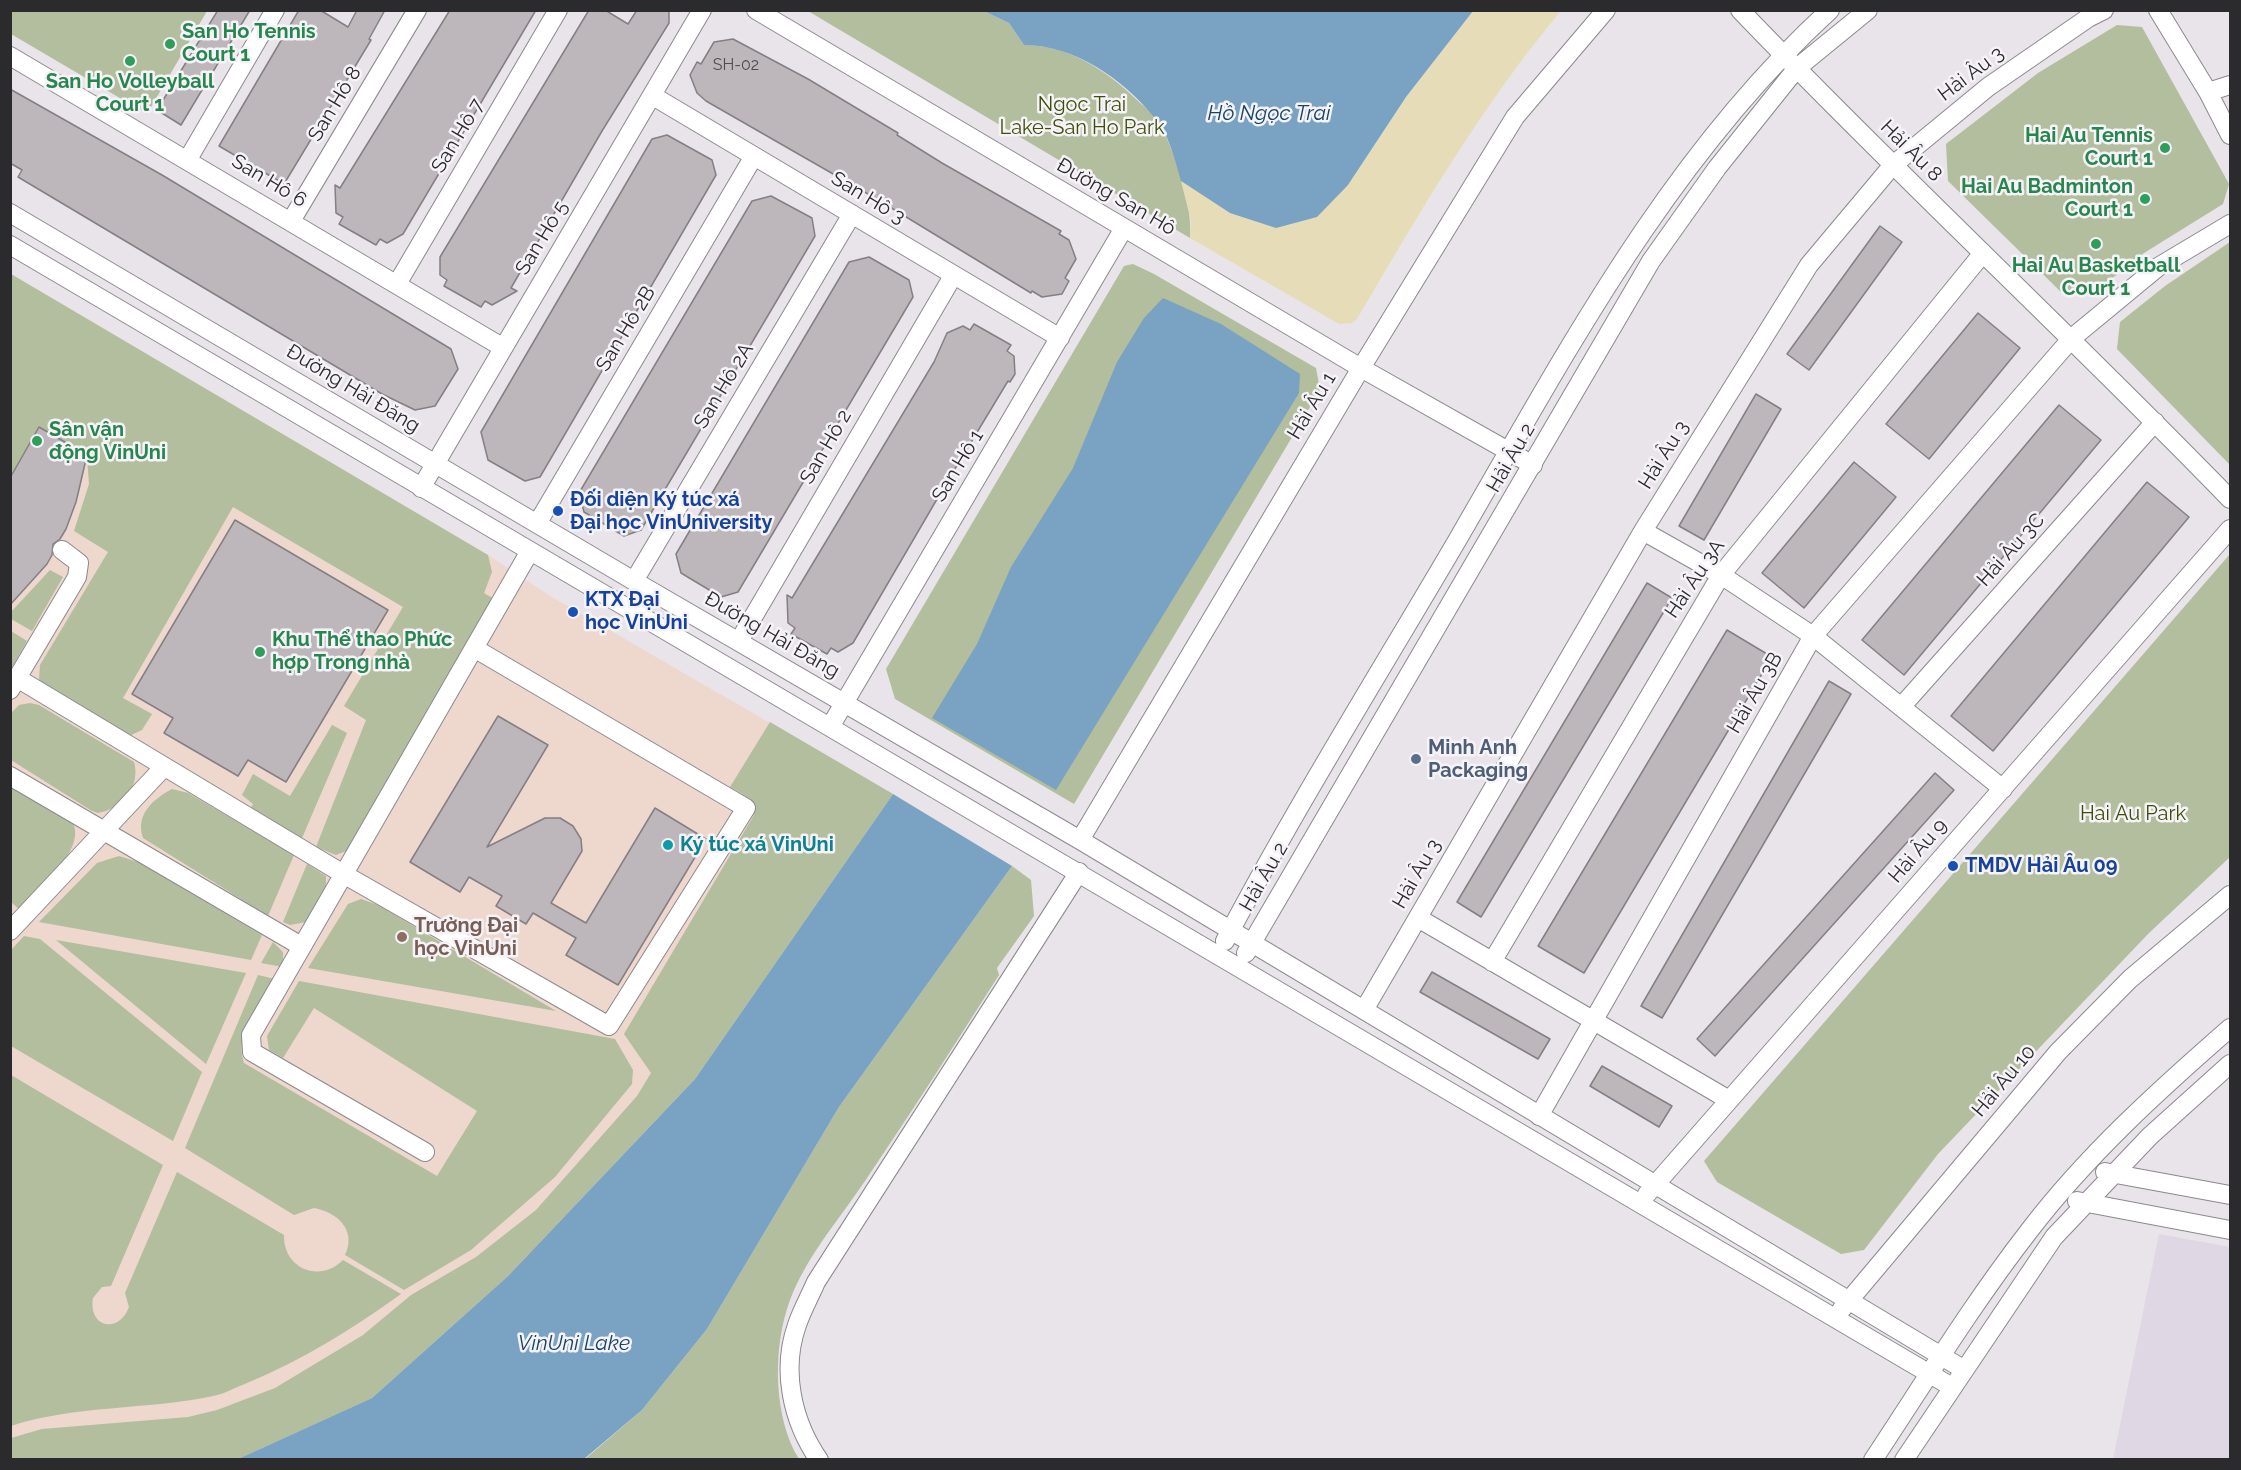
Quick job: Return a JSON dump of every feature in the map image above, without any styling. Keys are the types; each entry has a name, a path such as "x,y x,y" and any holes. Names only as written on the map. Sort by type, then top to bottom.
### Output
{"street":[{"path":"188,159 275,10"},
{"name":"San Hô 8","path":"291,221 417,10"},
{"name":"San Hô 7","path":"397,284 558,10"},
{"name":"San Hô 5","path":"421,488 702,10"},
{"name":"Đường San Hô","path":"756,10 1361,368 1533,465"},
{"name":"Hải Âu 1","path":"1080,840 1361,368 1515,117 1606,10"},
{"name":"Hải Âu 8","path":"1740,10 1892,166 2072,338 2230,499"},
{"name":"Hải Âu 2","path":"1219,954 1509,451 1667,195 1783,54 1830,10"},
{"name":"Hải Âu 2","path":"1239,965 1651,261 1717,168 1797,68 1868,10"},
{"name":"Hải Âu 3","path":"1364,1010 1643,531 1809,265 1892,166 1988,87 2088,18 2104,10"},
{"path":"2158,10 2208,92 2230,135"},
{"name":"San Hô 6","path":"10,56 188,159 502,347"},
{"path":"2208,92 2230,85"},
{"name":"San Hô 3","path":"653,96 1060,338"},
{"name":"San Hô 2B","path":"537,524 754,156"},
{"name":"Đường Hải Đăng","path":"10,213 634,581 1080,840 1963,1369"},
{"name":"San Hô 2A","path":"634,581 852,214"},
{"name":"Hải Âu 3B","path":"1539,1116 1813,636 2072,338 2158,267 2230,224"},
{"name":"San Hô 1","path":"830,727 1124,228"},
{"path":"10,245 421,488 1239,965 1952,1387"},
{"name":"Hải Âu 3A","path":"1492,962 1721,575 1983,253"},
{"name":"San Hô 2","path":"739,641 953,276"},
{"name":"Hải Âu 3C","path":"1901,707 2155,422"},
{"name":"Hải Âu 9","path":"1640,1202 2230,529"},
{"path":"1643,531 1721,575 1813,636 2003,789"},
{"path":"62,550 75,558 80,570 14,684 609,1026 746,808 474,648"},
{"path":"425,1152 252,1052 251,1035 530,551"},
{"path":"10,931 163,768"},
{"path":"10,776 301,946"},
{"path":"819,1460 810,1446 795,1411 788,1370 796,1326 816,1282 1079,872"},
{"name":"Hải Âu 10","path":"1835,1317 2058,1052 2130,979 2230,895"},
{"path":"1418,918 1729,1100"},
{"path":"1873,1460 2003,1265 2057,1197 2083,1167 2180,1072 2230,1028"},
{"path":"1904,1460 1963,1369 2054,1237 2112,1173 2230,1064"},
{"path":"2083,1167 2230,1195"},
{"path":"2057,1197 2230,1230"}],"shaded area":[{"name":"Trường Đại học VinUni","path":"11,274 488,555 552,597 893,794 695,1079 372,1398 238,1459 11,1460"},
{"path":"2159,1234 2230,1247 2230,1459 2113,1459"}],"green space":[{"path":"10,11 207,11 147,114 11,34"},
{"name":"Ngoc Trai Lake-San Ho Park","path":"808,11 984,11 1009,23 1024,45 1056,49 1099,69 1150,112 1164,132 1186,193 1190,238"},
{"path":"2117,25 2142,27 2229,184 2223,204 2144,253 2095,292 2061,292 1948,181 1946,144 2038,73"},
{"path":"2230,242 2230,465 2117,349 2120,322 2165,286"},
{"path":"1133,264 1316,368 1320,390 1074,804 895,699 886,669 1124,266"},
{"path":"11,274 488,555 492,572 484,593 499,602 351,849 336,855 316,847 366,720 344,706 403,607 233,507 123,698 152,714 142,730 129,736 42,684 39,679 40,665 108,552 74,531 89,484 87,457 78,497 64,531 41,569 11,603"},
{"name":"Hai Au Park","path":"2230,554 2230,857 2149,933 1938,1154 1864,1250 1841,1254 1717,1182 1704,1161"},
{"path":"50,570 63,577 32,631 11,619 11,612"},
{"path":"11,631 27,641 11,669"},
{"path":"30,703 39,705 134,762 135,780 128,795 122,801 107,811 98,813 92,811 11,760 10,714 19,705"},
{"path":"770,722 893,794 695,1079 508,1276 372,1398 238,1459 11,1460 11,1438 42,1429 188,1417 217,1410 275,1388 363,1335 411,1295 476,1257 536,1210 637,1096 651,1073 624,1034 754,815 750,801 730,787"},
{"path":"332,725 347,733 302,838 251,808 253,804 242,795 253,774 290,796"},
{"path":"11,787 73,823 75,834 73,846 58,869 19,909 11,902"},
{"path":"172,789 188,793 294,855 268,916 143,838 141,822 147,809"},
{"path":"119,856 138,862 262,935 251,960 39,922 97,863"},
{"path":"307,864 326,876 326,894 306,922 290,925 283,922"},
{"path":"1012,866 1031,880 1034,916 997,968 999,975 865,1181 821,1243 793,1292 782,1326 778,1386 785,1425 799,1459 584,1460 642,1410 707,1329 839,1107"},
{"path":"361,899 378,905 556,1011 308,968 348,904"},
{"path":"24,936 40,939 202,1072 173,1141 11,1046 11,950"},
{"path":"56,940 246,973 206,1064"},
{"path":"273,942 283,952 283,967 261,963"},
{"path":"258,975 275,979 245,1029 242,1040 244,1063 437,1176 477,1111 314,1008 283,1058 269,1050 267,1036 299,981 615,1039 633,1070 632,1084 555,1177 471,1250 404,1290 345,1255 348,1246 347,1230 337,1218 314,1208 294,1215 185,1148"},
{"path":"11,1075 163,1165 111,1286 102,1287 93,1298 95,1316 105,1324 118,1321 129,1307 125,1293 177,1172 284,1235 285,1247 289,1256 304,1269 324,1271 343,1260 401,1294 307,1354 222,1394 162,1404 60,1414 11,1426"}],"sand":[{"path":"1473,11 1561,11 1504,84 1478,122 1357,319 1352,323 1339,324 1190,238 1191,221 1181,181 1230,213 1348,185 1406,97"}],"water":[{"name":"Hồ Ngọc Trai","path":"984,11 1473,11 1406,97 1348,185 1317,217 1276,228 1230,213 1181,181 1164,131 1142,103 1112,78 1079,58 1061,51 1024,45 1009,23"},
{"path":"1163,298 1221,324 1300,374 1299,393 1056,790 932,718 977,644 1011,567 1073,468 1117,362 1144,318"},
{"name":"VinUni Lake","path":"893,794 1012,866 839,1107 707,1329 642,1410 584,1459 238,1459 372,1398 508,1276 695,1079"}],"building":[{"path":"218,10 250,10 181,125 157,110"},
{"path":"299,10 320,10 348,27 357,10 385,10 369,39 371,40 284,184 219,146"},
{"path":"450,10 536,10 403,234 387,243 380,239 376,245 339,224 343,217 336,213 335,185 340,188"},
{"path":"589,10 605,10 628,24 637,10 669,10 669,23 602,131 511,288 517,291 492,305 485,301 481,307 444,286 447,280 440,275 440,257"},
{"path":"733,39 808,79 898,133 897,135 942,163 1061,231 1059,234 1069,240 1076,259 1065,278 1069,281 1062,294 1042,297 1032,291 1031,293 875,198 706,101 697,93 690,75 697,62 701,64 714,42"},
{"path":"10,89 162,175 451,349 458,369 435,406 415,410 382,394 18,177 22,170 10,163"},
{"path":"667,135 712,160 716,175 540,477 525,481 488,460 481,432 652,139"},
{"path":"771,196 812,218 815,236 641,530 624,536 584,512 579,493 752,201"},
{"path":"1880,226 1902,242 1809,370 1787,354"},
{"path":"869,257 909,280 913,297 738,592 721,597 681,573 676,554 849,262"},
{"path":"1978,313 2020,348 1929,459 1886,424"},
{"path":"974,324 1011,345 1007,351 1014,356 1015,374 1010,382 1008,381 947,482 853,643 838,652 831,648 827,654 791,634 795,628 788,623 787,595 792,598 934,362 947,333 963,326 970,330"},
{"path":"1756,394 1781,409 1704,540 1679,526"},
{"path":"2059,405 2101,440 1904,675 1862,640"},
{"name":"Sân vận động VinUni","path":"39,427 87,455 76,502 66,529 60,539 53,544 52,555 47,564 10,605 10,478"},
{"path":"1854,462 1896,497 1804,608 1762,573"},
{"path":"2147,482 2189,517 1993,751 1951,716"},
{"name":"Khu Thể thao Phức hợp Trong nhà","path":"235,520 388,610 286,782 248,760 238,776 164,733 173,718 132,694"},
{"path":"1647,583 1672,598 1481,917 1457,902"},
{"path":"1727,630 1772,657 1584,973 1538,946"},
{"path":"1829,681 1851,694 1662,1018 1641,1006"},
{"name":"Ký túc xá VinUni","path":"498,716 548,745 487,847 545,818 560,818 573,826 581,839 582,851 551,903 586,923 655,808 706,839 618,985 566,955 576,938 533,913 526,924 496,906 502,896 469,877 460,892 410,862"},
{"path":"1935,773 1954,790 1715,1056 1697,1039"},
{"path":"1432,972 1550,1039 1538,1059 1420,992"},
{"path":"1602,1066 1672,1106 1659,1127 1590,1086"}],"place":[{"name":"San Ho Tennis Court 1","path":"170,44"},
{"name":"San Ho Volleyball Court 1","path":"130,61"},
{"name":"Hai Au Tennis Court 1","path":"2165,148"},
{"name":"Hai Au Badminton Court 1","path":"2145,199"},
{"name":"Hai Au Basketball Court 1","path":"2096,244"},
{"name":"Sân vận động VinUni","path":"37,441"},
{"name":"Đối diện Ký túc xá Đại học VinUniversity","path":"558,511"},
{"name":"KTX Đại học VinUni","path":"573,612"},
{"name":"Khu Thể thao Phức hợp Trong nhà","path":"260,652"},
{"name":"Minh Anh Packaging","path":"1416,759"},
{"name":"Ký túc xá VinUni","path":"668,845"},
{"name":"TMDV Hải Âu 09","path":"1953,866"},
{"name":"Trường Đại học VinUni","path":"402,937"}]}
